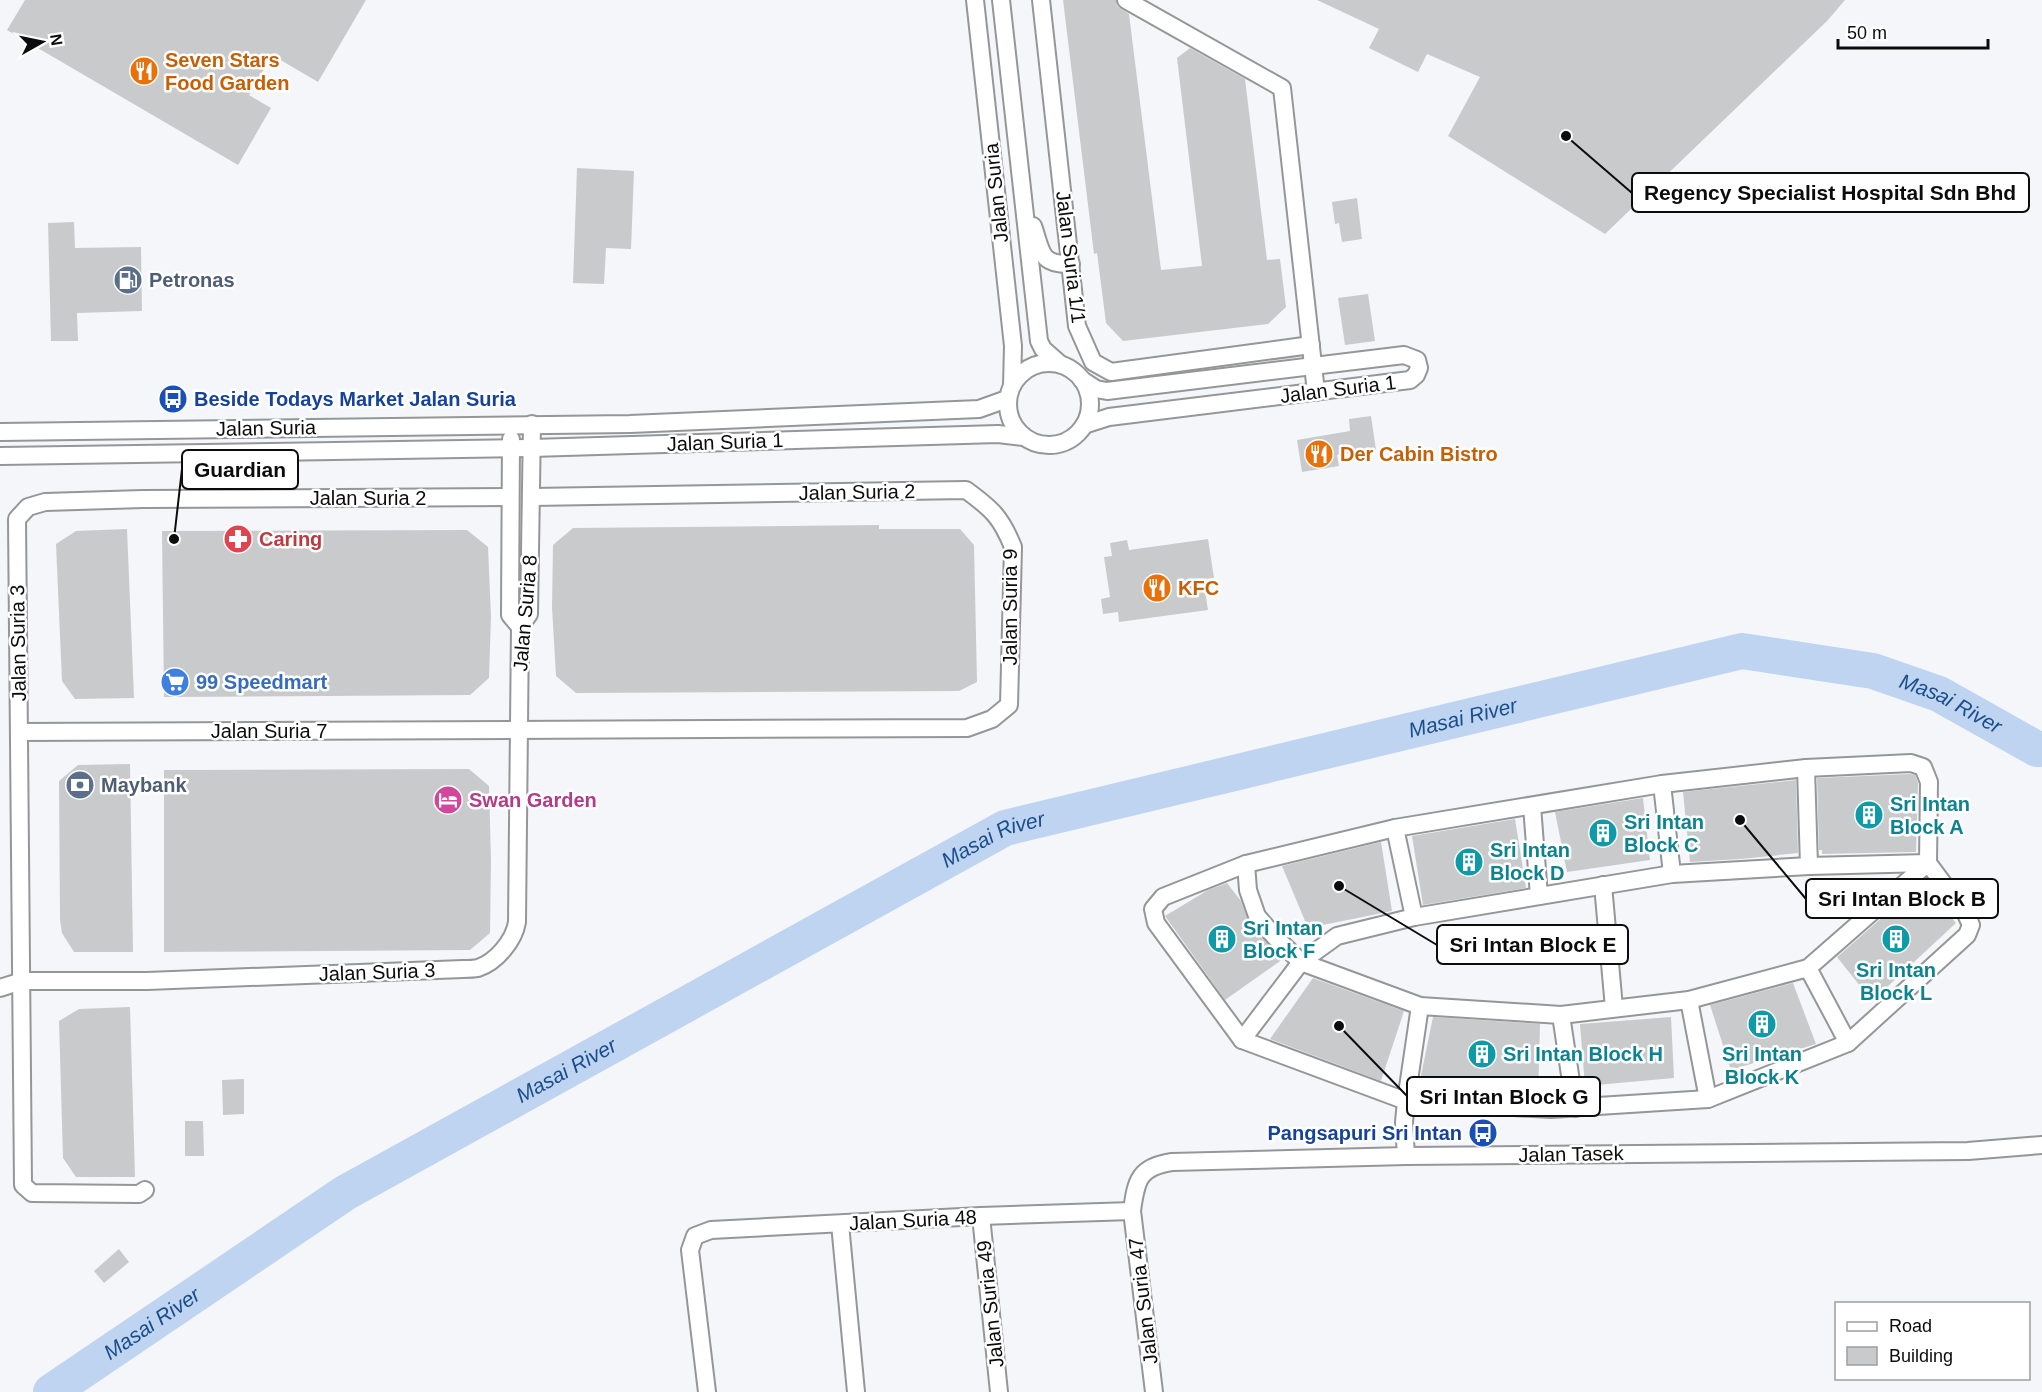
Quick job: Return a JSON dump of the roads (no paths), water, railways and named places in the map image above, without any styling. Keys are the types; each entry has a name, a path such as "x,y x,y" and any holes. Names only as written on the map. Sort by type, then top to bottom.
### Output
{"street":[{"name":"Jalan Suria","path":"975,0 1013,346 1010,392"},
{"name":"Jalan Suria","path":"1001,0 1039,341 1043,349 1060,364"},
{"name":"Jalan Suria 1/1","path":"1041,0 1077,326 1094,362 1111,372 1311,345"},
{"path":"1126,0 1282,88 1316,392"},
{"path":"1024,201 1044,256 1053,264 1071,264"},
{"name":"Jalan Suria 1","path":"1082,380 1096,389 1107,392 1404,355 1417,360 1419,368 1410,380 1109,417 1084,425"},
{"path":"1046,363 1060,364 1072,370 1082,380 1088,393 1090,406 1088,419 1072,439 1048,446 1036,444 1023,437 1014,427 1008,413 1010,392 1020,374 1032,366 1046,363"},
{"name":"Jalan Suria 1","path":"532,424 630,424 979,409 1010,392"},
{"path":"511,424 510,615 520,627"},
{"name":"Jalan Suria","path":"0,432 532,424"},
{"name":"Jalan Suria 8","path":"519,730 520,627 529,614 532,424"},
{"name":"Jalan Suria 1","path":"427,450 998,434 1023,437"},
{"name":"Jalan Suria","path":"0,456 427,450"},
{"name":"Jalan Suria 2","path":"532,497 966,490"},
{"name":"Jalan Suria 9","path":"966,490 991,508 1006,530 1013,547 1009,705"},
{"name":"Jalan Suria 2","path":"45,502 143,499 510,497"},
{"name":"Jalan Suria 3","path":"45,502 28,507 17,519 23,1185 32,1193 139,1194 145,1190"},
{"name":"Jalan Suria 7","path":"19,732 967,728 992,720 1009,705"},
{"name":"Jalan Suria 3","path":"0,988 22,981 147,981 478,968 493,959 507,946 516,929 519,730"},
{"path":"1911,763 1923,767 1929,782 1928,863 1966,914 1971,925 1967,935 1848,1043 1708,1100 1551,1109 1406,1101 1242,1040 1156,923 1153,909 1163,897 1246,864 1395,828 1662,784 1806,768 1911,763"},
{"path":"1806,768 1809,866"},
{"path":"1662,784 1672,874"},
{"path":"1532,806 1539,896"},
{"path":"1395,828 1414,917"},
{"path":"1242,1040 1301,962 1337,936 1414,917 1672,874 1809,866 1928,863"},
{"path":"1246,864 1248,890 1257,916 1301,962 1420,1006 1561,1015 1689,1000 1808,968 1928,863"},
{"path":"1603,885 1614,1008"},
{"path":"1808,968 1848,1043"},
{"path":"0,973 22,981"},
{"path":"1689,1000 1708,1100"},
{"path":"1406,1156 1404,1122 1420,1006"},
{"path":"1561,1015 1575,1108"},
{"name":"Jalan Tasek","path":"1132,1210 1135,1190 1141,1174 1156,1164 1172,1162 1406,1156 1968,1151 2042,1145"},
{"name":"Jalan Suria 48","path":"708,1392 690,1250 695,1236 711,1230 1132,1210"},
{"name":"Jalan Suria 47","path":"1132,1210 1154,1392"},
{"name":"Jalan Suria 49","path":"981,1216 999,1392"},
{"path":"840,1224 856,1392"}],"waterway":[{"name":"Masai River","path":"51,1392 345,1193 1005,828 1742,651 1873,671 1939,694 2037,749 2042,749"}],"place":[{"name":"Seven Stars Food Garden","path":"144,71"},
{"name":"Regency Specialist Hospital Sdn Bhd","path":"1566,136"},
{"name":"Petronas","path":"128,280"},
{"name":"Beside Todays Market Jalan Suria","path":"173,399"},
{"name":"Der Cabin Bistro","path":"1319,454"},
{"name":"Guardian","path":"174,539"},
{"name":"Caring","path":"238,539"},
{"name":"KFC","path":"1157,588"},
{"name":"99 Speedmart","path":"175,682"},
{"name":"Maybank","path":"80,785"},
{"name":"Swan Garden","path":"448,800"},
{"name":"Sri Intan Block A","path":"1869,815"},
{"name":"Sri Intan Block B","path":"1740,820"},
{"name":"Sri Intan Block C","path":"1603,833"},
{"name":"Sri Intan Block D","path":"1469,862"},
{"name":"Sri Intan Block E","path":"1339,886"},
{"name":"Sri Intan Block F","path":"1222,939"},
{"name":"Sri Intan Block L","path":"1896,939"},
{"name":"Sri Intan Block K","path":"1762,1024"},
{"name":"Sri Intan Block G","path":"1339,1026"},
{"name":"Sri Intan Block H","path":"1482,1054"},
{"name":"Pangsapuri Sri Intan","path":"1483,1133"}]}
